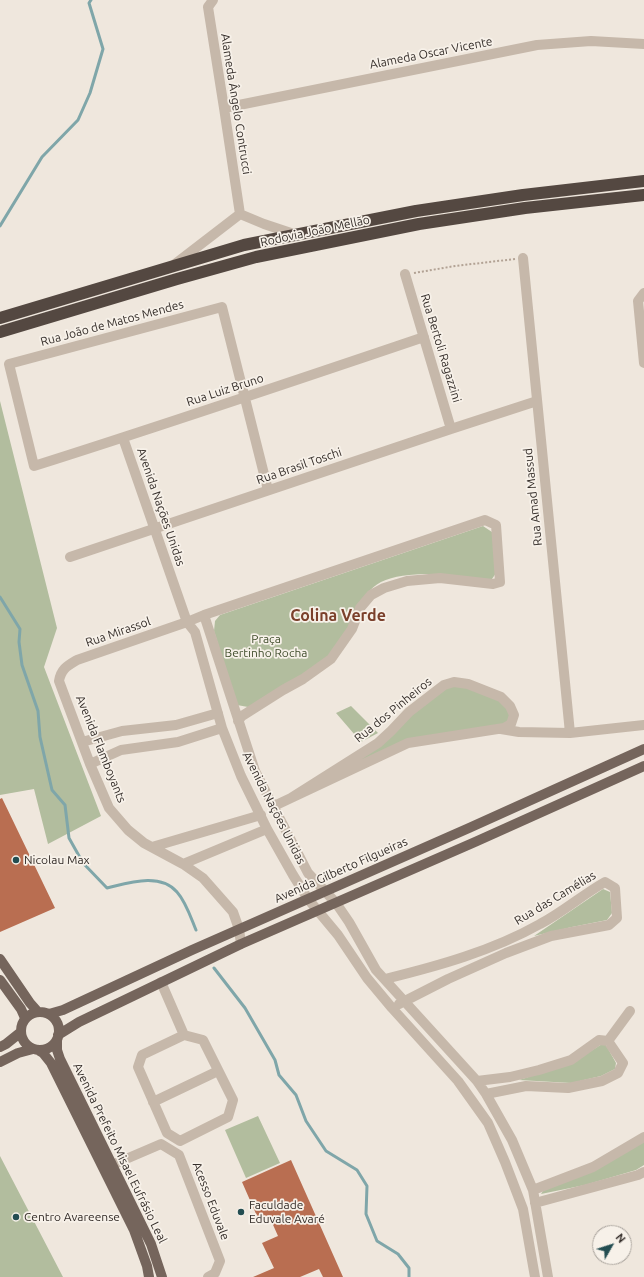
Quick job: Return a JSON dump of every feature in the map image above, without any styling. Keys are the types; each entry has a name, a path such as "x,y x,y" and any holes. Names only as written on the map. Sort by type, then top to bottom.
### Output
{"highway":[{"name":"Rodovia João Mellão","path":"0,318 173,266 244,246 297,234 424,210 523,195 644,181"},
{"name":"Rodovia João Mellão","path":"0,332 177,279 286,250 419,224 525,208 644,195"}],"main road":[{"name":"Avenida Gilberto Filgueiras","path":"49,1014 63,1010 239,929 644,749"},
{"path":"57,1037 79,1022 241,944 475,842 644,766"},
{"path":"469,828 475,842"},
{"path":"0,959 30,1003 38,1012"},
{"path":"0,980 21,1009 25,1018"},
{"path":"120,983 126,999"},
{"path":"0,1062 18,1054 36,1049 46,1049 52,1046 57,1037 58,1025 49,1014 38,1012 29,1015 25,1018 21,1025 20,1032 23,1040 28,1046 36,1049"},
{"path":"0,1047 20,1032"},
{"name":"Avenida Prefeito Misael Eufrásio Leal","path":"57,1037 57,1050 60,1059 151,1244 162,1277"},
{"name":"Avenida Prefeito Misael Eufrásio Leal","path":"36,1049 43,1052 51,1063 134,1230 147,1266 149,1277"}],"street":[{"name":"Alameda Ângelo Contrucci","path":"213,0 208,7 240,214"},
{"name":"Alameda Oscar Vicente","path":"224,108 537,45 591,40 644,44"},
{"path":"173,266 240,214 264,224 297,234"},
{"name":"Rua Amad Massud","path":"523,258 570,734"},
{"name":"Rua Bertoli Ragazzini","path":"405,274 451,429"},
{"path":"644,292 638,301 644,363"},
{"name":"Rua João de Matos Mendes","path":"34,466 9,364 222,307 246,397"},
{"name":"Rua Luiz Bruno","path":"34,466 124,438 424,338"},
{"path":"246,397 268,490"},
{"name":"Rua Brasil Toschi","path":"70,557 537,401"},
{"name":"Avenida Nações Unidas","path":"124,438 187,622 195,632 222,728 241,776 267,829 308,899 319,910 338,935 367,978 458,1081 488,1123 523,1209 535,1277"},
{"path":"187,622 485,520 496,525 500,582 493,584 440,578 407,581 384,588 371,595 360,608 352,629 331,659 303,679 242,716 238,721"},
{"name":"Avenida Nações Unidas","path":"204,615 255,771 308,873 336,903 349,922 376,970 477,1082 486,1094 512,1140 532,1190 548,1277"},
{"name":"Rua Mirassol","path":"61,673 66,667 77,660 187,622"},
{"name":"Avenida Flamboyants","path":"61,673 60,681 90,764 109,808 128,830 144,843 183,864 203,878 233,912 239,929 241,944"},
{"name":"Rua dos Pinheiros","path":"274,806 408,743 501,729 511,724 514,715 510,706 501,698 468,684 454,682 444,685 409,712 378,743 291,798"},
{"path":"82,742 122,731 176,725 218,713"},
{"name":"Rua dos Pinheiros","path":"501,729 519,732 570,734 644,725"},
{"path":"90,764 121,750 178,742 222,728"},
{"path":"152,847 261,816"},
{"path":"183,864 267,829"},
{"name":"Rua das Camélias","path":"385,979 419,971 503,943 542,924 604,882 615,888 617,918 609,925 551,936 506,953 404,1000 392,1008"},
{"path":"161,982 184,1035"},
{"path":"608,1041 630,1011"},
{"path":"184,1035 203,1040 218,1071 233,1100 228,1117 180,1141 167,1133 138,1067 142,1056 184,1035"},
{"path":"477,1082 510,1077 571,1060 599,1040 608,1041 623,1063 618,1073 602,1081 568,1088 526,1086 486,1094"},
{"path":"153,1102 218,1071"},
{"path":"532,1190 593,1167 644,1137"},
{"name":"Acesso Eduvale","path":"112,1165 161,1144 179,1155 220,1261 215,1273 208,1277"},
{"path":"535,1203 638,1175 644,1172"}],"path":[{"path":"405,274 455,266 523,258"}],"green space":[{"path":"0,401 57,628 44,667 101,816 48,844 34,789 0,795"},
{"name":"Praça Bertinho Rocha","path":"483,526 492,532 496,573 492,579 487,580 450,575 420,574 399,576 381,582 373,587 367,594 342,642 322,662 298,679 248,707 237,705 214,631 215,621 220,615"},
{"path":"454,685 467,687 500,700 511,715 509,723 407,741 329,777 445,688"},
{"path":"351,706 378,733 361,742 336,713"},
{"path":"603,889 610,892 612,913 607,920 534,936"},
{"path":"602,1044 606,1045 616,1063 615,1069 601,1076 571,1083 519,1080 572,1063"},
{"path":"258,1116 280,1163 246,1178 225,1130"},
{"path":"644,1141 644,1165 636,1170 585,1185 541,1194 543,1191"},
{"name":"Centro Avareense","path":"0,1156 63,1277 0,1277"}],"building":[{"name":"Nicolau Max","path":"2,798 55,908 0,932 0,799"},
{"path":"291,1160 343,1277 323,1277 319,1269 300,1277 253,1277 274,1268 262,1243 278,1236 270,1218 260,1223 242,1182"}],"waterway":[{"path":"0,226 42,157 78,120 90,93 103,49 89,3 91,0"},
{"path":"0,597 20,629 19,642 22,665 38,711 40,737 52,790 65,805 69,838 83,863 107,888 144,881 162,882 170,886 183,900 196,930"},
{"path":"214,968 245,1008 275,1060 279,1075 296,1095 306,1121 326,1151 357,1170 367,1186 366,1214 377,1241 398,1254 409,1268 409,1277"}],"place":[{"name":"Nicolau Max","path":"16,860"},
{"name":"Faculdade Eduvale Avaré","path":"241,1212"},
{"name":"Centro Avareense","path":"16,1217"}],"district":[{"name":"Colina Verde","path":"338,616"}]}
